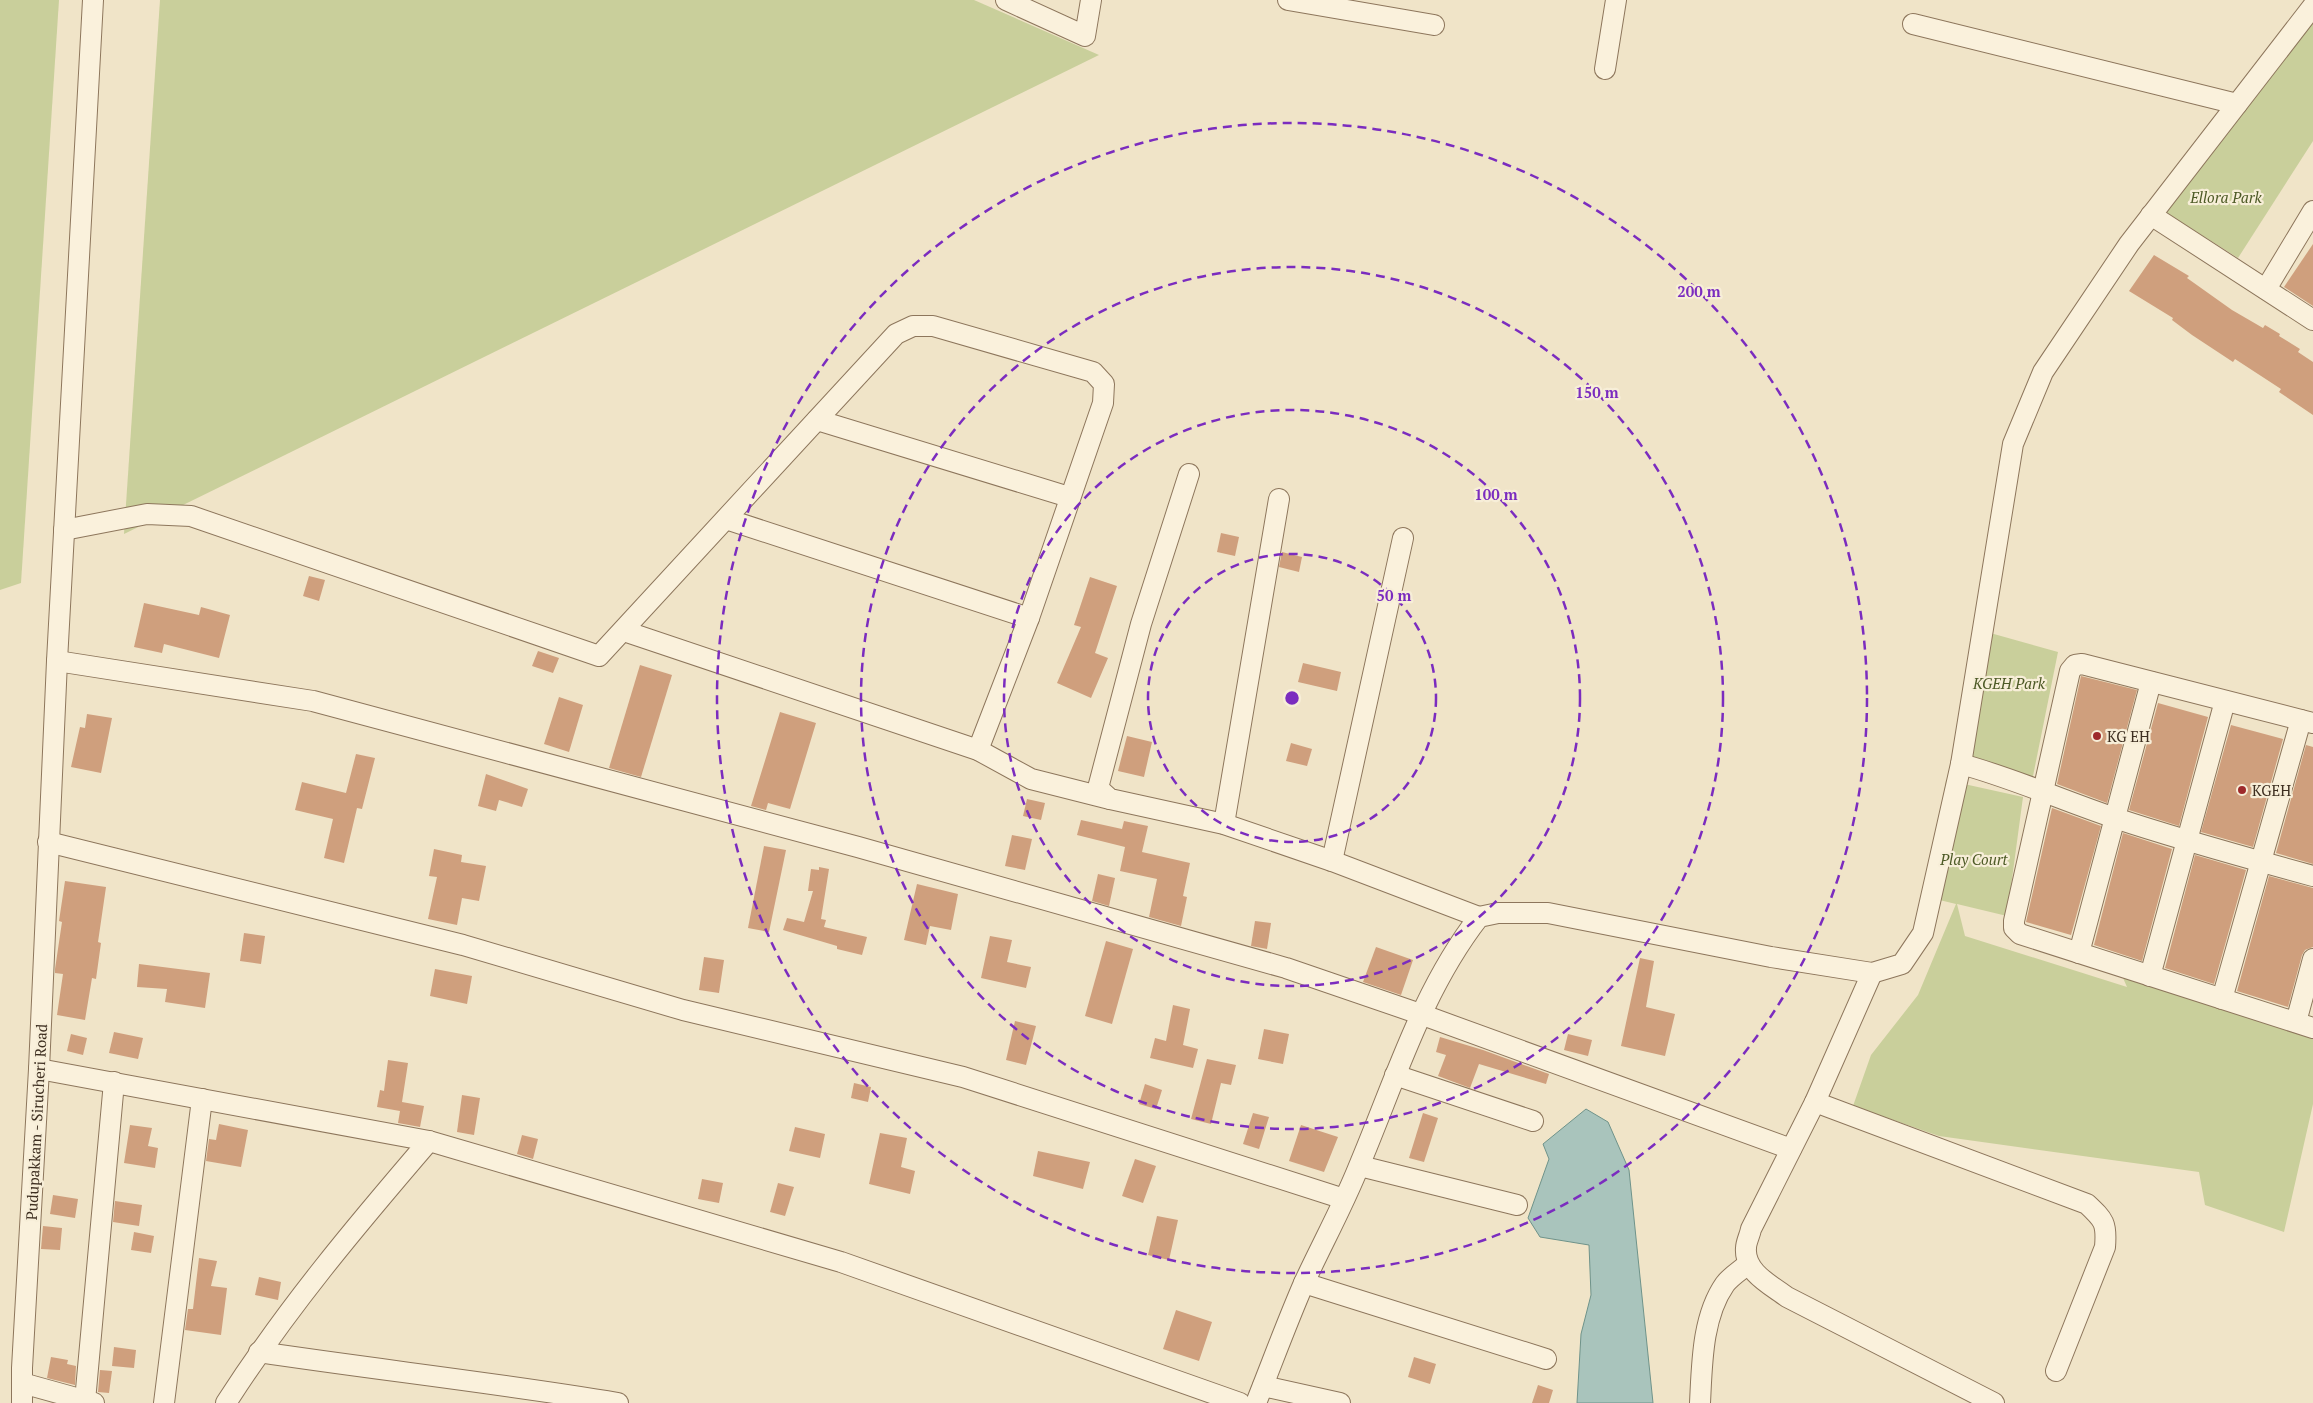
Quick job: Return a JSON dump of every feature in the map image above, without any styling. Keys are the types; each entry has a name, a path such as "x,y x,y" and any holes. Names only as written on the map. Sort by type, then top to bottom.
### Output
{"street":[{"name":"Pudupakkam - Sirucheri Road","path":"22,1403 57,661 93,0"},
{"path":"1006,0 1085,36 1091,0"},
{"path":"1605,69 1616,0"},
{"path":"1298,1 1434,25"},
{"path":"624,631 978,750 1031,780 1110,800 1224,824 1332,861 1479,917 1498,914 1548,914 1771,957 1872,973 1902,964 1923,933 1961,764 2013,444 2042,372 2129,244 2313,6"},
{"path":"1913,24 2237,104"},
{"path":"2266,289 2313,211"},
{"path":"2151,215 2313,320"},
{"path":"64,530 146,514 190,516 599,656 896,334 913,326 933,326 1093,372 1104,384 1103,404 1069,497 1029,618 978,750"},
{"path":"817,420 1069,497"},
{"path":"1110,800 1098,788 1100,774 1142,624 1190,474"},
{"path":"1224,824 1279,499"},
{"path":"726,519 1029,618"},
{"path":"1332,861 1403,538"},
{"path":"57,661 313,701 858,847 1267,962 1423,1015 1791,1149"},
{"path":"2222,999 2262,862 2307,722 2082,664 2074,665 2070,671 2042,793 2014,928 2020,934 2150,976 2222,999 2304,1025 2313,959"},
{"path":"2079,953 2151,682"},
{"path":"2150,976 2225,701"},
{"path":"1961,764 1989,772 2042,793 2188,842 2313,876"},
{"path":"48,842 463,945 683,1010 963,1077 1344,1200"},
{"path":"1340,1403 1260,1395 1304,1283 1360,1166 1395,1075 1438,978 1457,945 1479,917"},
{"path":"1872,973 1814,1102 1751,1230 1746,1249 1748,1264 1763,1280 1787,1297 1994,1403"},
{"path":"39,1069 429,1141 841,1262 1240,1403"},
{"path":"1395,1075 1533,1121"},
{"path":"22,1383 90,1402 114,1082"},
{"path":"164,1403 202,1099"},
{"path":"1814,1102 2087,1204 2100,1217 2107,1228 2105,1247 2056,1371"},
{"path":"226,1403 259,1352 344,1239 429,1141"},
{"path":"1360,1166 1517,1205"},
{"path":"1700,1403 1702,1363 1711,1310 1726,1283 1748,1264"},
{"path":"1304,1283 1546,1359"},
{"path":"259,1352 375,1370 519,1386 618,1403"}],"green space":[{"path":"0,0 59,0 21,583 0,590"},
{"path":"160,0 974,0 1099,55 124,534"},
{"name":"Ellora Park","path":"2313,14 2313,141 2238,258 2162,210"},
{"name":"KGEH Park","path":"1976,629 2058,652 2032,781 1951,762"},
{"name":"Play Court","path":"1946,780 2023,797 2007,916 1957,904 1965,936 2127,987 2120,971 2313,1034 2313,1104 2284,1232 2205,1205 2199,1172 1939,1136 1853,1106 1871,1055 1918,995 1956,904 1927,897"}],"water":[{"path":"1586,1109 1608,1122 1629,1170 1653,1403 1577,1403 1581,1334 1591,1295 1589,1245 1540,1237 1528,1218 1549,1159 1543,1144"}],"building":[{"path":"2313,244 2313,306 2284,287"},
{"path":"2154,255 2189,276 2187,278 2232,310 2263,328 2265,325 2280,334 2279,336 2300,349 2298,352 2313,362 2313,415 2279,392 2281,389 2235,359 2233,362 2192,335 2172,320 2173,318 2129,291"},
{"path":"1221,533 1239,537 1235,556 1217,552"},
{"path":"1282,552 1302,557 1299,572 1279,567"},
{"path":"309,576 325,580 319,601 303,596"},
{"path":"1090,577 1117,586 1095,653 1108,658 1091,698 1057,683 1081,627 1074,625"},
{"path":"144,603 199,615 201,607 230,615 219,658 164,644 162,653 134,647"},
{"path":"538,651 559,658 553,673 532,666"},
{"path":"1303,663 1341,672 1337,691 1298,682"},
{"path":"640,665 672,675 641,777 609,768"},
{"name":"KG EH","path":"2081,676 2137,690 2107,803 2057,784"},
{"path":"559,697 583,705 569,752 544,744"},
{"path":"2158,703 2208,717 2179,826 2129,810"},
{"path":"780,712 816,723 790,809 768,803 766,810 751,806"},
{"path":"87,714 112,718 101,773 71,767 80,727 85,728"},
{"name":"KGEH","path":"2231,725 2283,739 2253,847 2201,832"},
{"path":"1127,736 1152,742 1144,777 1118,771"},
{"path":"1291,743 1312,749 1307,766 1286,761"},
{"name":"KGEH","path":"2306,745 2313,747 2313,864 2276,853"},
{"path":"356,754 375,758 362,809 357,808 344,863 324,858 333,819 295,810 302,782 346,793"},
{"path":"486,774 528,789 522,807 499,800 496,811 478,806"},
{"path":"1027,799 1045,803 1041,820 1023,816"},
{"path":"2052,808 2101,826 2071,935 2026,922"},
{"path":"1081,820 1122,829 1124,821 1148,826 1142,852 1190,863 1183,896 1187,897 1181,926 1149,917 1157,879 1120,871 1125,847 1077,835"},
{"path":"2123,833 2172,849 2142,961 2094,945"},
{"path":"1012,835 1032,839 1025,870 1005,866"},
{"path":"764,846 786,850 769,932 748,928"},
{"path":"434,849 462,855 461,862 486,866 479,901 462,898 457,925 428,919 437,877 429,876"},
{"path":"2195,855 2246,870 2214,984 2165,968"},
{"path":"819,867 829,869 821,919 826,920 824,927 867,937 862,955 837,949 837,946 783,930 787,918 804,922 813,891 808,891 811,869 819,870"},
{"path":"1098,874 1115,878 1109,906 1092,901"},
{"path":"2269,876 2313,888 2313,947 2305,950 2302,955 2288,1007 2237,991"},
{"path":"65,881 106,887 98,942 101,943 96,979 92,978 85,1020 57,1015 63,974 55,973 55,969 62,922 59,921"},
{"path":"917,884 958,894 951,930 930,926 926,945 904,940"},
{"path":"1255,921 1271,923 1267,949 1251,946"},
{"path":"244,933 265,936 261,964 240,961"},
{"path":"990,936 1012,940 1007,962 1031,967 1026,988 981,978"},
{"path":"1106,941 1133,949 1112,1024 1085,1016"},
{"path":"1376,947 1413,960 1401,995 1363,982"},
{"path":"704,957 724,960 719,993 699,990"},
{"path":"1640,958 1654,961 1646,1007 1675,1014 1665,1056 1621,1046"},
{"path":"139,964 210,973 205,1008 165,1002 167,989 137,987"},
{"path":"435,969 472,976 467,1004 430,996"},
{"path":"1173,1005 1190,1009 1183,1045 1198,1049 1193,1068 1150,1058 1155,1038 1166,1041"},
{"path":"1015,1021 1036,1026 1026,1065 1006,1060"},
{"path":"1264,1029 1289,1034 1283,1064 1258,1059"},
{"path":"114,1032 143,1038 138,1059 109,1053"},
{"path":"71,1034 87,1038 83,1055 67,1051"},
{"path":"1568,1034 1592,1040 1588,1056 1564,1050"},
{"path":"1440,1037 1483,1050 1549,1074 1546,1084 1479,1064 1470,1088 1438,1076 1446,1055 1436,1052"},
{"path":"1207,1059 1236,1065 1231,1085 1221,1083 1211,1124 1191,1119"},
{"path":"388,1060 408,1063 402,1102 424,1106 420,1127 398,1123 400,1111 377,1107 380,1090 384,1091"},
{"path":"854,1083 871,1087 868,1102 851,1098"},
{"path":"1145,1084 1162,1090 1156,1109 1139,1104"},
{"path":"462,1095 480,1098 474,1135 457,1132"},
{"path":"1253,1113 1269,1117 1259,1149 1243,1144"},
{"path":"1423,1113 1438,1118 1424,1162 1409,1158"},
{"path":"219,1124 248,1130 241,1167 206,1161 209,1139 216,1140"},
{"path":"130,1125 152,1128 148,1146 158,1148 155,1168 124,1163"},
{"path":"1301,1125 1338,1137 1324,1172 1289,1161"},
{"path":"795,1127 825,1134 820,1158 789,1151"},
{"path":"880,1133 907,1138 901,1167 915,1171 910,1194 869,1184"},
{"path":"522,1135 538,1139 533,1159 517,1154"},
{"path":"1038,1151 1090,1162 1083,1189 1033,1176"},
{"path":"1135,1159 1156,1166 1143,1203 1122,1196"},
{"path":"702,1179 723,1183 719,1203 698,1199"},
{"path":"778,1183 794,1187 785,1216 770,1212"},
{"path":"53,1195 78,1199 75,1218 50,1214"},
{"path":"115,1201 142,1205 139,1226 113,1222"},
{"path":"1157,1216 1178,1220 1169,1260 1148,1255"},
{"path":"43,1226 62,1228 60,1250 41,1249"},
{"path":"134,1232 154,1236 151,1253 131,1250"},
{"path":"199,1258 217,1261 211,1286 227,1288 221,1335 185,1330 188,1309 193,1309"},
{"path":"259,1277 281,1282 278,1300 255,1295"},
{"path":"1176,1310 1212,1322 1199,1361 1163,1349"},
{"path":"114,1347 136,1350 134,1368 112,1366"},
{"path":"51,1357 68,1360 67,1364 76,1366 75,1385 47,1378"},
{"path":"1414,1357 1436,1364 1430,1384 1408,1377"},
{"path":"100,1370 112,1371 109,1393 98,1392"},
{"path":"1538,1385 1553,1390 1549,1403 1532,1403"}],"place":[{"name":"KG EH","path":"2097,736"},
{"name":"KGEH","path":"2242,790"}]}
